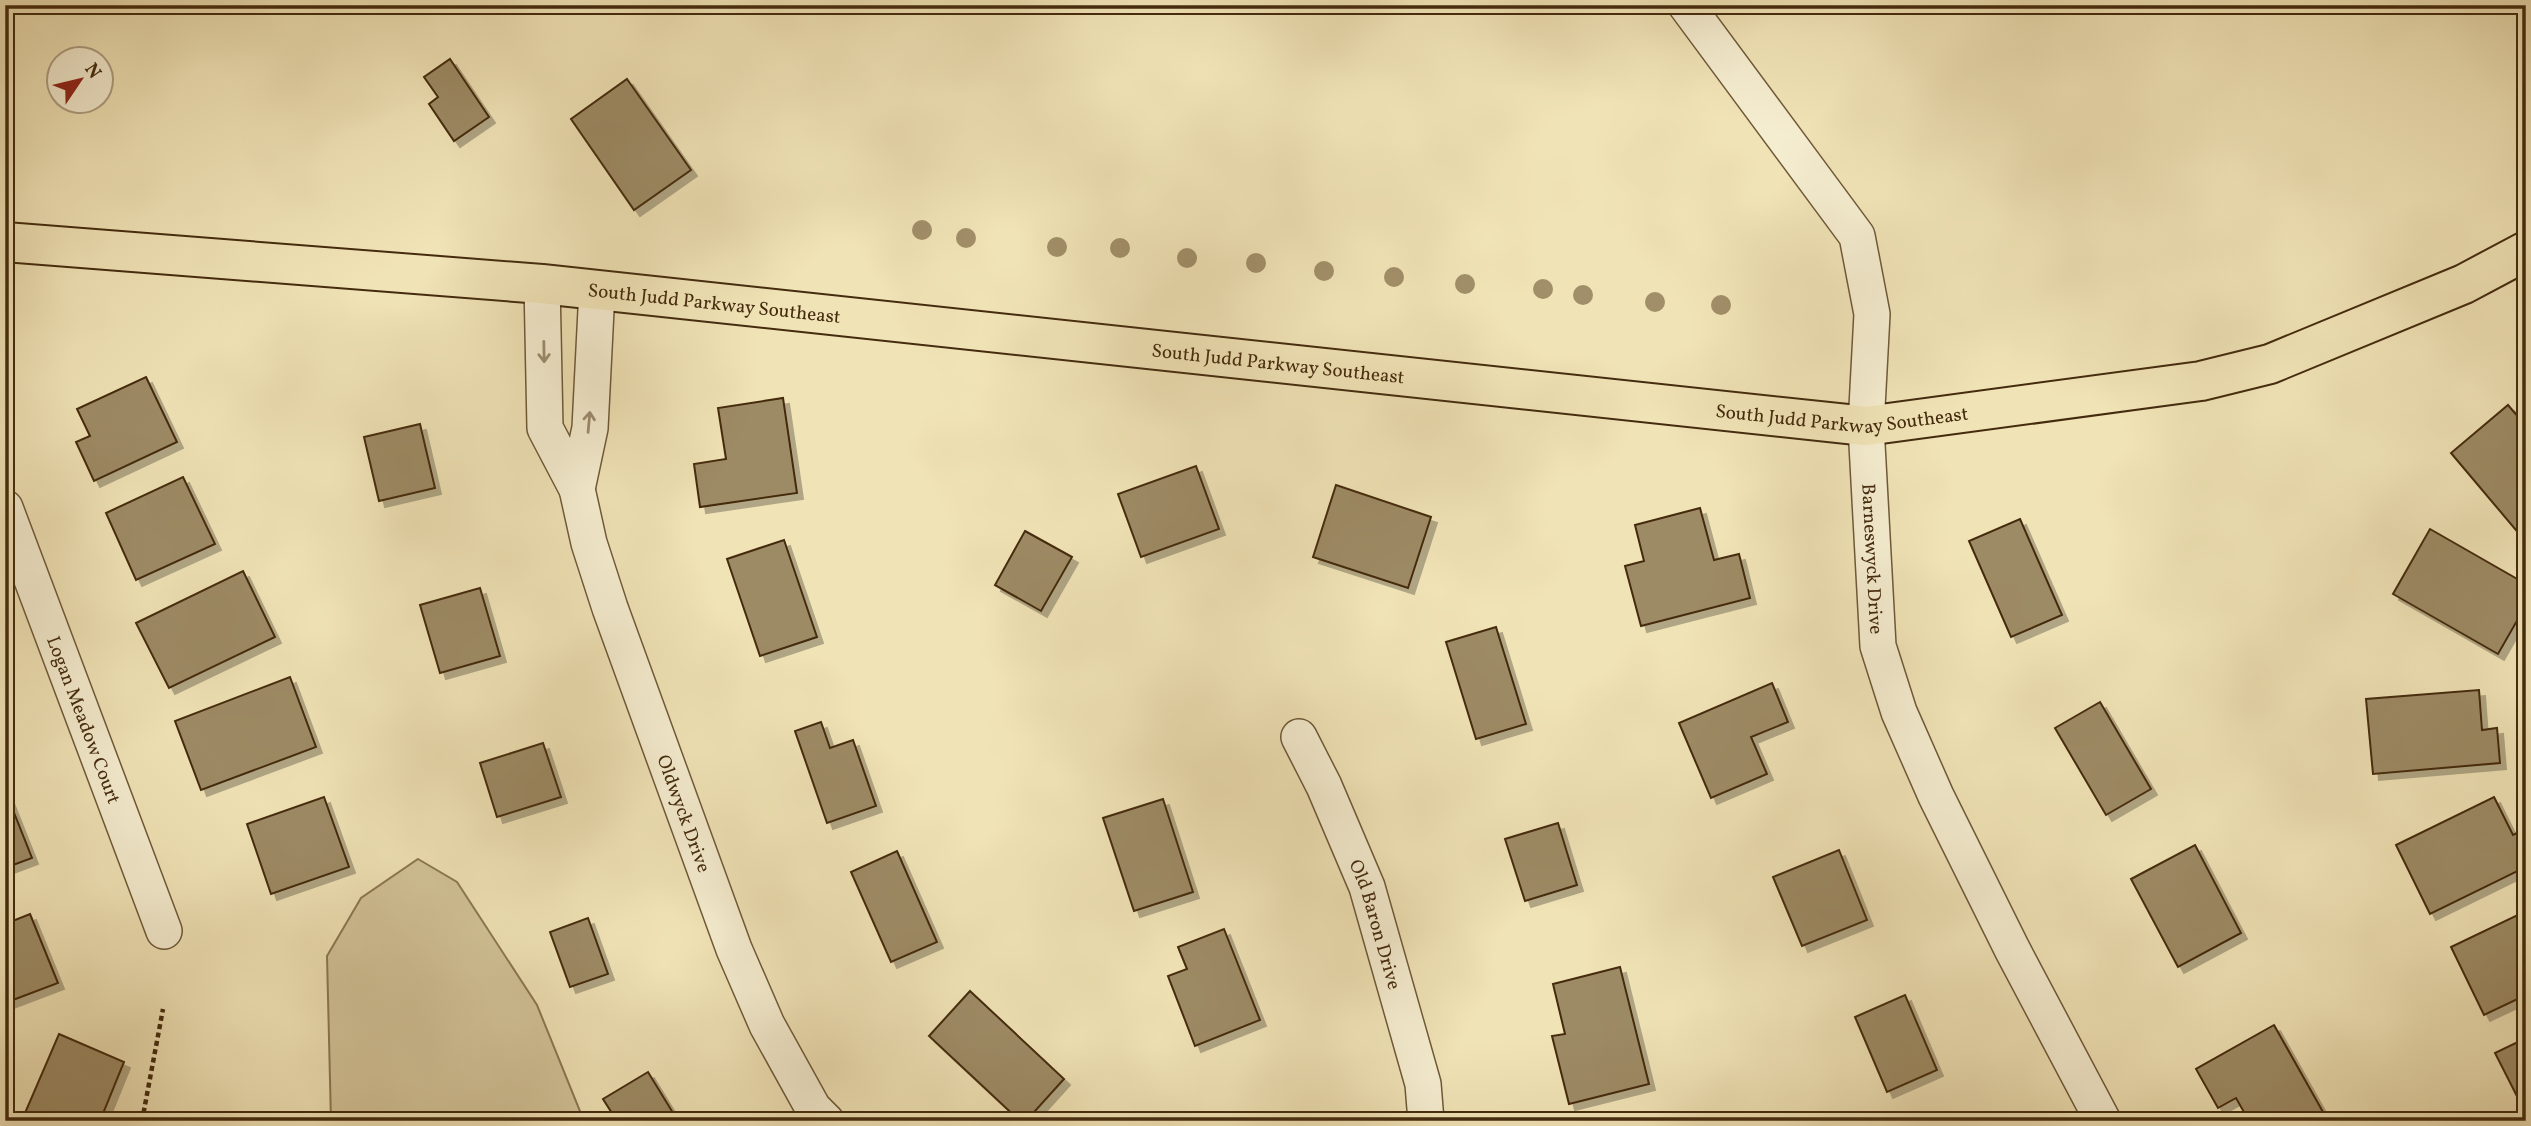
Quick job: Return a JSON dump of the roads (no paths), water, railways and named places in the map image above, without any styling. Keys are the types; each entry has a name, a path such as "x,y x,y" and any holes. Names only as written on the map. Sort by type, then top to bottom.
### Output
{"highway":[{"name":"South Judd Parkway Southeast","path":"5,242 542,284 1866,426 2201,381 2270,364 2464,284 2526,251"}],"street":[{"name":"Barneswyck Drive","path":"1686,5 1857,236 1872,314 1866,426 1878,646 1899,712 1936,796 2006,937 2103,1121"},
{"name":"Oldwyck Drive","path":"542,284 545,428 577,489 589,543 610,608 734,949 767,1025 813,1108 826,1121"},
{"name":"Oldwyck Drive","path":"577,489 590,428 597,290"},
{"name":"Logan Meadow Court","path":"5,508 164,931"},
{"name":"Old Baron Drive","path":"1300,737 1367,887 1423,1084 1426,1121"}]}
